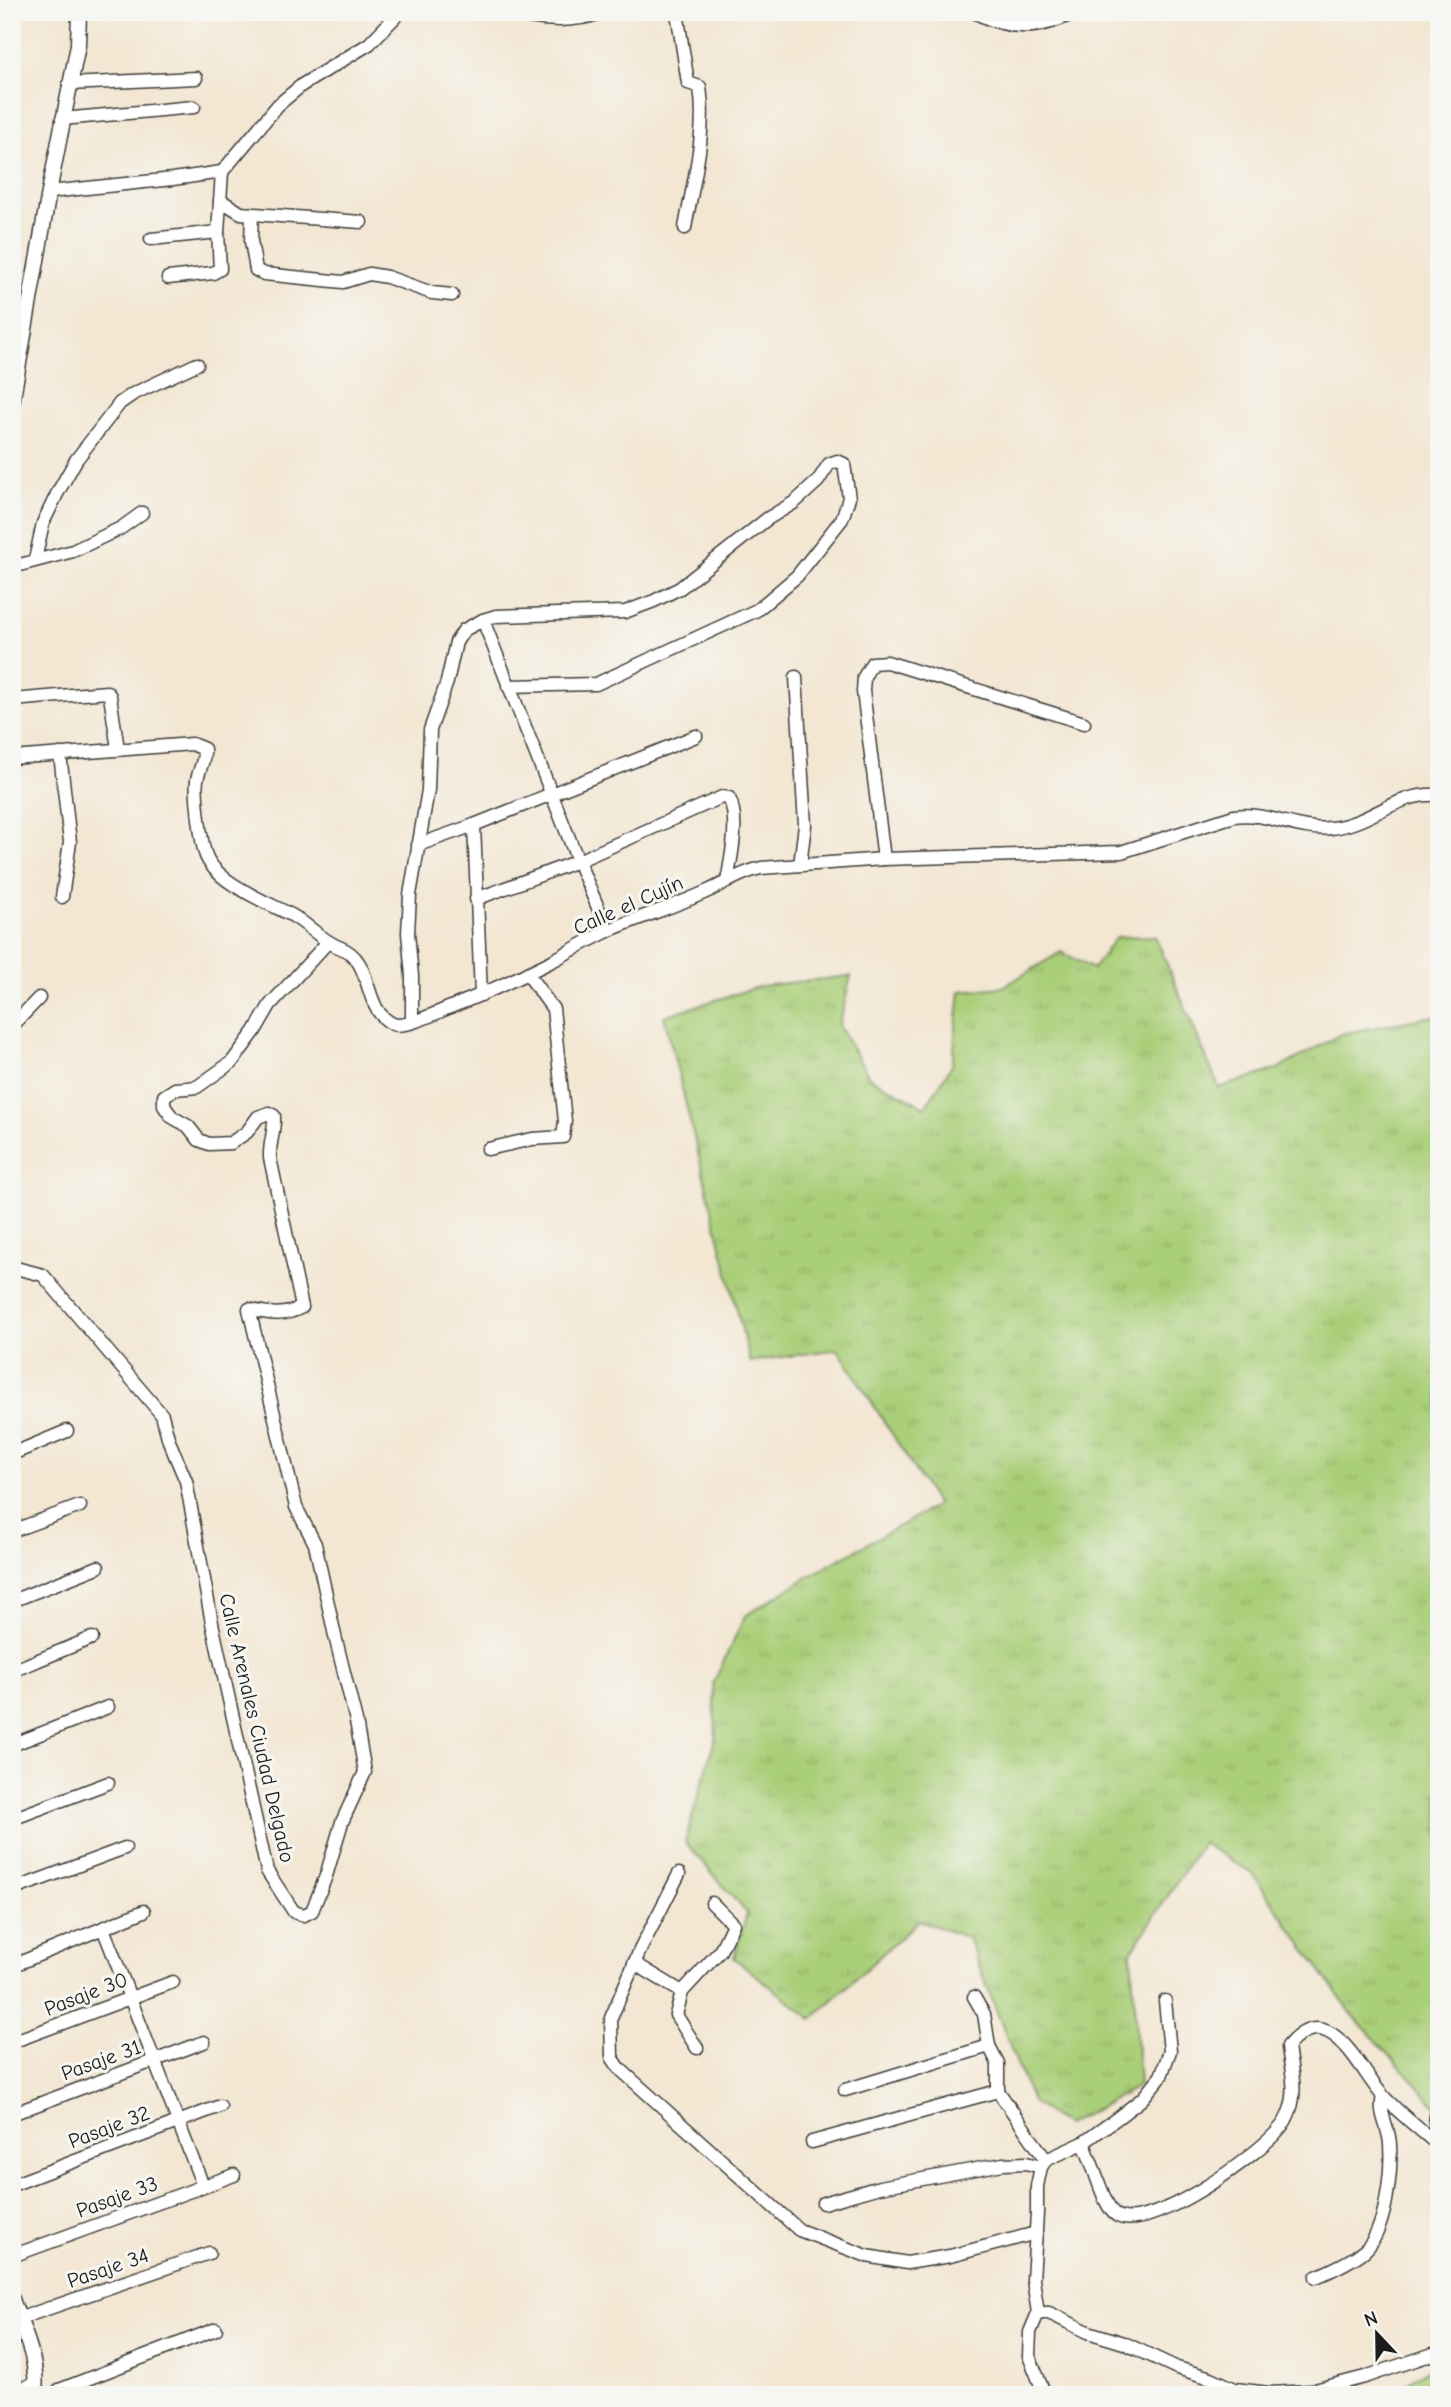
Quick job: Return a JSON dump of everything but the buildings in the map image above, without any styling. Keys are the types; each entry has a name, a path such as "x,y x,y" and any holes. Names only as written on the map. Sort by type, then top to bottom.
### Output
{"main road":[{"path":"12,403 62,119 78,45 79,12"},
{"path":"12,2299 16,2320 34,2356 36,2389"}],"street":[{"path":"168,278 217,272 222,264 218,232 222,172 278,105 302,85 369,44 400,12"},
{"path":"508,12 538,20 574,20 604,12"},
{"path":"677,12 688,83 700,87 702,99 698,155 685,228"},
{"path":"974,12 987,19 1030,29 1059,21 1075,12"},
{"path":"69,84 196,78"},
{"path":"62,119 194,107"},
{"path":"49,192 222,172"},
{"path":"220,200 241,213 361,222"},
{"path":"252,214 253,260 256,270 264,274 343,282 369,274 387,277 432,293 452,295"},
{"path":"151,239 218,232"},
{"path":"35,560 43,523 58,492 76,460 120,402 197,364"},
{"path":"12,758 192,744 204,749 205,758 197,781 204,851 209,863 236,888 250,892 295,917 327,943 348,951 362,965 372,997 384,1019 397,1025 412,1022 408,933 410,895 428,790 430,730 447,682 456,642 464,630 496,616 625,611 654,601 680,588 767,519 795,502 818,481 829,464 837,461 844,464 849,498 842,519 797,576 757,610 596,684 508,686"},
{"path":"12,567 73,551 121,528 142,513"},
{"path":"483,620 578,862 608,931"},
{"path":"884,859 863,691 864,677 872,663 887,662 899,665 1084,723"},
{"path":"796,677 806,825 800,865"},
{"path":"12,700 107,692 110,696 118,749"},
{"path":"418,845 696,736"},
{"path":"60,754 70,842 62,897"},
{"name":"Calle el Cujín","path":"412,1022 481,995 608,931 727,882 747,871 884,859 1121,852 1243,815 1272,818 1316,828 1333,828 1352,824 1403,799 1439,795"},
{"path":"476,899 578,862 722,797 729,798 732,803 733,840 727,882"},
{"path":"474,825 481,995"},
{"name":"Calle Arenales Ciudad Delgado","path":"12,1267 43,1275 162,1415 169,1441 186,1481 212,1623 267,1871 295,1912 304,1915 312,1910 326,1876 342,1822 365,1772 356,1721 315,1544 296,1507 249,1309 272,1315 292,1312 302,1307 270,1158 269,1143 274,1116 269,1113 258,1117 247,1132 231,1143 209,1144 199,1140 188,1126 172,1117 164,1106 164,1096 176,1089 197,1087 232,1062 270,1005 327,943"},
{"path":"488,1149 532,1139 563,1137 565,1121 553,1009 527,974"},
{"path":"12,1026 39,998"},
{"path":"12,1454 67,1431"},
{"path":"12,1531 80,1506"},
{"path":"12,1601 98,1567"},
{"path":"12,1671 92,1638"},
{"path":"12,1745 108,1707"},
{"path":"12,1819 108,1783"},
{"path":"12,1890 125,1848"},
{"path":"679,1874 634,1963 611,2018 610,2042 612,2057 616,2063 656,2103 799,2230 867,2256 907,2263 950,2256 1036,2233"},
{"path":"698,2048 676,2015 677,2004 682,1992 720,1951 733,1924 712,1903"},
{"path":"12,1966 144,1911"},
{"path":"103,1928 203,2186"},
{"path":"634,1963 682,1992"},
{"name":"Pasaje 30","path":"12,2042 173,1982"},
{"path":"974,1997 984,2014 989,2046 998,2063 998,2091 1044,2163 1037,2186 1033,2280 1038,2313 1030,2332 1029,2356 1045,2395"},
{"path":"823,2203 880,2187 1003,2164 1044,2163 1083,2143 1142,2099 1161,2076 1170,2051 1165,2001"},
{"path":"1083,2143 1096,2170 1107,2207 1116,2216 1129,2220 1193,2196 1247,2159 1281,2128 1290,2109 1294,2087 1289,2046 1309,2030 1321,2029 1337,2037 1383,2097 1438,2147"},
{"name":"Pasaje 31","path":"12,2114 204,2042"},
{"path":"845,2090 989,2046"},
{"path":"812,2141 998,2091"},
{"path":"1316,2277 1366,2250 1382,2219 1389,2182 1390,2141 1381,2105 1383,2097"},
{"path":"1438,2147 1435,2122 1439,2099"},
{"name":"Pasaje 32","path":"12,2185 220,2106"},
{"name":"Pasaje 33","path":"12,2256 234,2175"},
{"name":"Pasaje 34","path":"16,2320 209,2253"},
{"path":"1038,2313 1049,2313 1088,2332 1124,2343 1177,2368 1211,2378 1235,2389 1269,2393 1311,2390 1333,2385 1439,2352"},
{"path":"60,2390 76,2390 216,2329"},
{"path":"12,2392 36,2389"}],"green space":[{"path":"1155,936 1219,1088 1278,1069 1341,1034 1439,1015 1439,2109 1350,2012 1252,1873 1202,1843 1131,1953 1139,2086 1066,2125 1032,2102 968,1938 919,1920 812,2019 734,1958 747,1913 685,1842 716,1736 713,1684 745,1616 809,1576 937,1505 838,1349 750,1362 664,1016 761,986 851,976 839,1026 870,1078 925,1107 952,1065 960,991 1003,987 1061,952 1093,969 1116,937"},
{"path":"1439,2362 1439,2395 1388,2395"}]}
